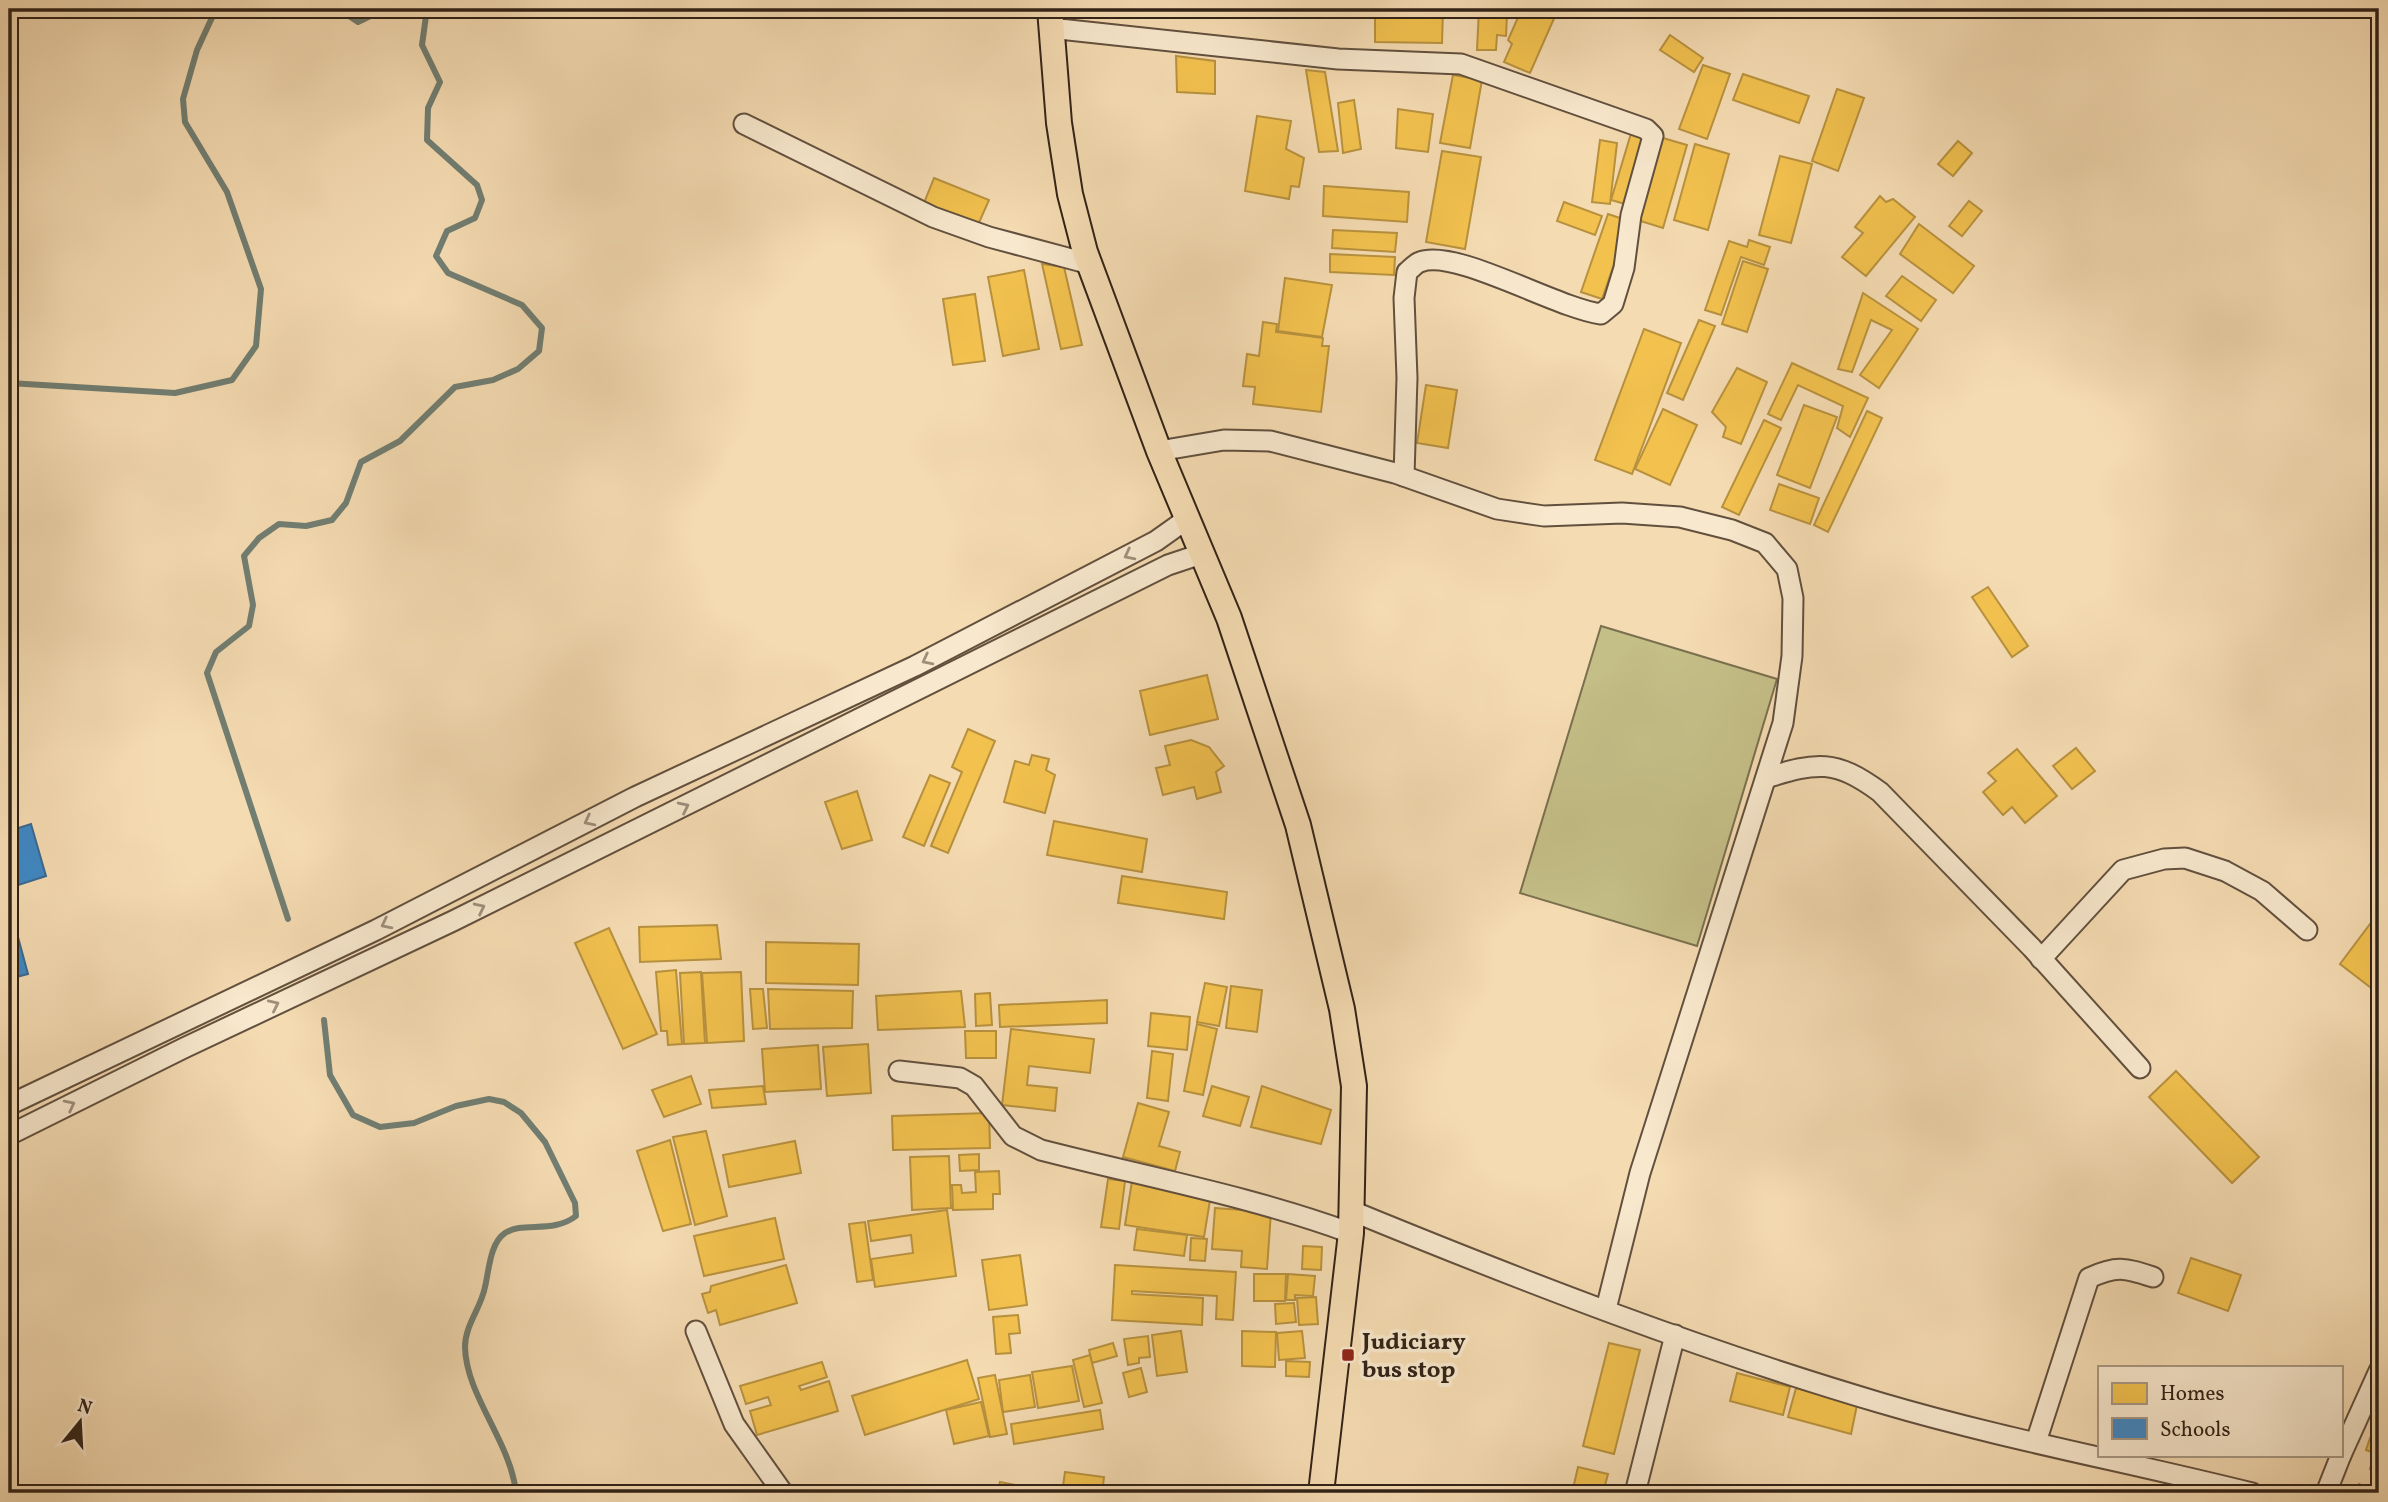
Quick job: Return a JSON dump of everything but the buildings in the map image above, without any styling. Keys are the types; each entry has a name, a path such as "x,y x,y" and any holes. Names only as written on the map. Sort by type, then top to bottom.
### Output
{"main road":[{"path":"1050,18 1059,124 1070,194 1090,264 1159,451 1228,618 1298,825 1325,927 1354,1086 1352,1222 1321,1493"}],"street":[{"path":"1050,18 1338,59 1461,64 1646,129 1653,136 1631,215 1624,268 1613,304 1601,314 1563,305 1479,270 1446,261 1421,261 1407,272 1404,298 1407,378 1404,476"},
{"path":"744,124 933,217 989,237 1090,264"},
{"path":"1159,451 1224,440 1270,441 1404,476 1497,509 1544,516 1622,513 1681,517 1732,530 1765,543 1787,569 1793,598 1792,656 1783,723 1640,1173 1606,1310"},
{"path":"9,1105 376,930 635,797 915,666 1156,541 1186,519"},
{"path":"9,1135 184,1048 453,921 1168,565 1201,554"},
{"path":"1766,778 1806,766 1853,772 1880,792 2041,959 2140,1068"},
{"path":"2041,959 2123,870 2164,859 2185,858 2225,871 2262,891 2307,930"},
{"path":"899,1072 948,1076 974,1086 1013,1136 1041,1150 1227,1193 1294,1212 1352,1222 1484,1265 1774,1371 1884,1404 2252,1493"},
{"path":"2036,1442 2089,1278 2112,1268 2127,1268 2153,1277"},
{"path":"696,1331 734,1424 783,1493"},
{"path":"1635,1493 1675,1335"},
{"path":"2342,1453 2379,1371"},
{"path":"2326,1493 2341,1456"}],"shaded area":[{"path":"1601,626 1777,679 1697,946 1520,893"}],"waterway":[{"path":"9,383 175,393 232,380 256,346 261,289 227,192 185,122 183,99 197,50 216,9"},
{"path":"347,9 349,16 358,22 385,9"},
{"path":"288,919 207,673 216,652 249,626 253,605 244,556 259,538 279,524 306,526 332,520 346,503 361,462 400,441 455,387 493,380 518,369 539,351 542,328 522,305 448,273 436,256 447,231 475,218 482,200 477,185 427,140 428,108 440,82 422,45 426,16 419,9"},
{"path":"324,1020 330,1075 353,1115 380,1127 414,1123 456,1106 489,1099 504,1102 521,1113 545,1142 575,1203 576,1216 567,1221 558,1225 520,1228 500,1237 493,1250 483,1295 466,1339 467,1365 480,1401 506,1456 516,1493"}],"place":[{"name":"Judiciary bus stop","path":"1348,1355"}]}
